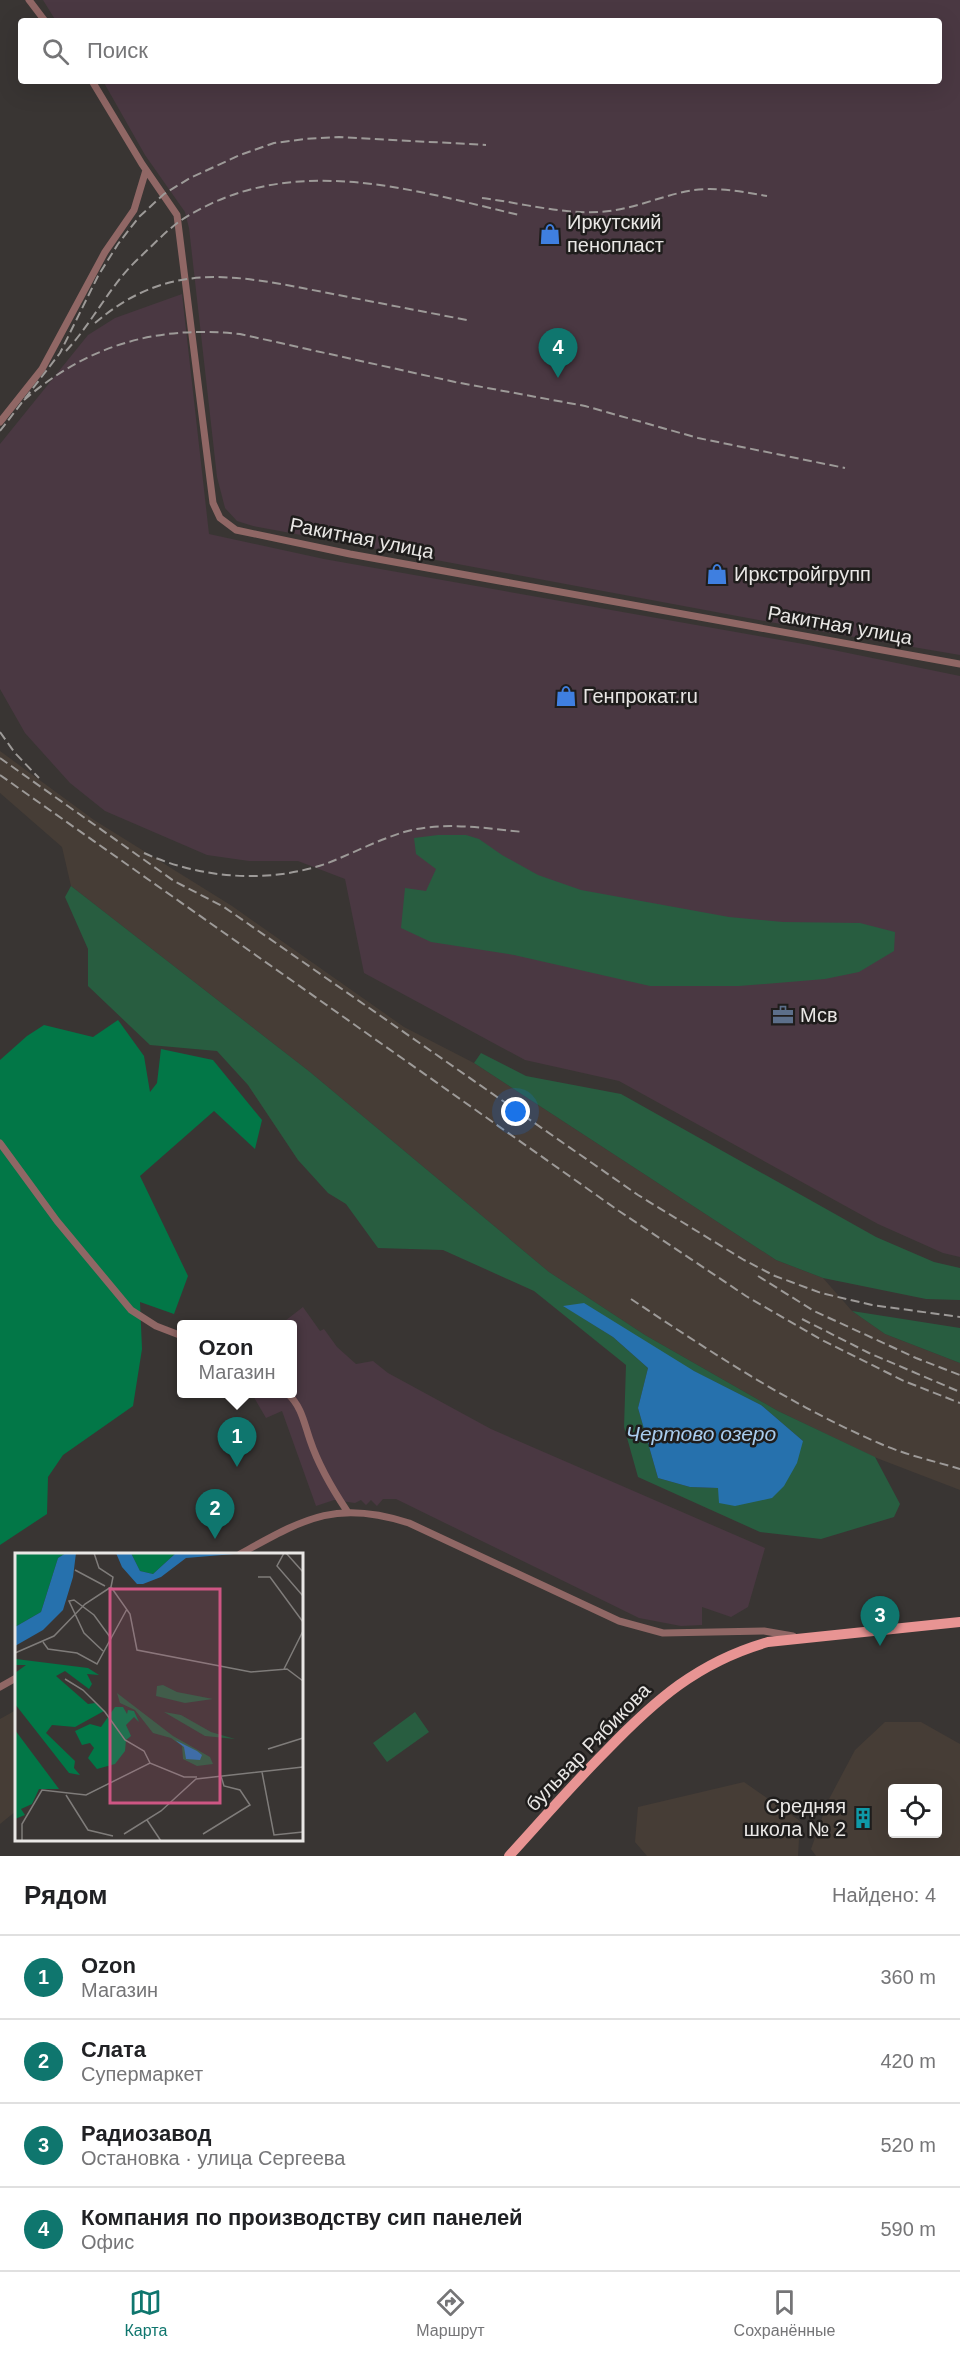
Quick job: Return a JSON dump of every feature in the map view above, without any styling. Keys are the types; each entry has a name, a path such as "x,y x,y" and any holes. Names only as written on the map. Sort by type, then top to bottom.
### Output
{"main road":[{"name":"бульвар Рябикова","path":"508,1856 581,1775 645,1711 674,1687 709,1665 746,1648 768,1642 960,1622"}],"street":[{"path":"29,0 43,18"},
{"name":"Ракитная улица","path":"94,84 146,170 177,215 213,503 220,518 236,530 350,554 960,664"},
{"path":"0,422 42,369 105,252 134,210 146,170"},
{"path":"0,406 5,414"},
{"path":"0,1143 57,1221 131,1310 156,1326 177,1334"},
{"path":"293,1398 304,1420 310,1441 347,1511"},
{"path":"242,1553 311,1518 347,1511 383,1514 409,1522 619,1621 641,1629 663,1633 764,1631 802,1637"},
{"path":"0,1687 15,1679"}],"shaded area":[{"path":"43,0 960,0 960,655 813,630 253,526 237,521 225,508 217,477 189,228 185,212 145,155 105,84 942,84 942,18 54,18"},
{"path":"182,294 209,534 324,559 809,645 960,676 960,1257 943,1253 878,1224 619,1081 525,1060 364,973 345,879 298,861 249,861 207,855 105,811 70,783 25,733 0,689 0,444 88,335 115,318"},
{"path":"0,751 94,820 232,906 404,1027 474,1063 776,1260 823,1278 852,1311 885,1334 960,1363 960,1490 874,1457 778,1411 645,1335 549,1272 310,1072 71,886 62,847 0,793"},
{"path":"303,1307 320,1331 324,1329 337,1347 356,1364 373,1361 388,1373 491,1429 765,1548 748,1607 731,1617 702,1607 702,1625 681,1626 639,1618 396,1499 383,1499 377,1506 371,1500 366,1505 361,1500 355,1503 334,1500 316,1506 282,1411 266,1418 254,1398 297,1398 297,1320 286,1320"},
{"path":"15,1711 15,1812 0,1824 0,1719"},
{"path":"885,1722 921,1722 960,1744 960,1856 816,1856 811,1849 828,1801 855,1750"},
{"path":"744,1782 800,1821 798,1856 647,1856 635,1842 638,1807"}],"green space":[{"path":"466,835 479,839 538,875 581,890 729,917 783,922 860,923 895,932 894,951 859,972 825,979 739,986 650,986 514,955 431,942 401,928 405,888 426,891 436,869 416,854 414,838"},
{"path":"71,886 310,1072 549,1272 645,1335 778,1411 875,1457 900,1504 894,1517 821,1539 760,1532 638,1477 624,1427 626,1365 534,1291 443,1250 378,1248 346,1204 328,1193 298,1160 248,1085 217,1051 150,1045 88,986 88,949 65,897","holes":["564,1306 761,1405 803,1441 718,1488 690,1487 658,1478 638,1408 648,1368 613,1337"]},
{"path":"118,1020 144,1056 150,1092 157,1083 161,1049 213,1060 262,1120 255,1149 214,1111 140,1176 188,1276 174,1314 140,1302 142,1349 133,1406 63,1455 48,1477 47,1514 0,1545 0,1060 27,1036 44,1025 93,1037"},
{"path":"481,1053 526,1076 621,1094 876,1237 934,1262 960,1268 960,1300 926,1299 823,1278 776,1260 474,1063"},
{"path":"852,1311 960,1328 960,1363 885,1334"},
{"path":"415,1712 429,1732 387,1762 373,1743"}],"water":[{"name":"Чертово озеро","path":"584,1303 694,1371 761,1405 803,1441 797,1463 784,1486 772,1498 735,1506 719,1503 718,1488 690,1487 658,1478 638,1408 648,1368 613,1337 563,1306"}],"railway":[{"path":"0,431 60,353 98,276 118,244 139,217 164,194 190,178 240,155 274,143 305,139 339,137 486,145"},
{"path":"66,351 129,269 170,229 180,221 220,200 262,187 304,181 347,182 433,195 519,215"},
{"path":"482,198 556,210 600,212 703,189 767,196"},
{"path":"95,323 123,302 151,288 179,280 207,277 265,281 467,320"},
{"path":"24,400 73,365 125,343 152,336 180,333 240,334 455,382 585,406 698,438 845,468"},
{"path":"0,732 15,753 39,778"},
{"path":"0,758 174,881 224,907 638,1195 744,1260 775,1276 821,1293 872,1305 960,1317"},
{"path":"0,775 619,1211 746,1296 820,1339 904,1381 960,1403"},
{"path":"144,853 166,862 212,873 259,876 305,870 328,863 394,835 419,829 463,826 523,832"},
{"path":"758,1276 814,1311 916,1358 960,1375"},
{"path":"631,1299 722,1358 816,1413 891,1448 960,1469"},
{"path":"802,1319 869,1353 960,1392"}],"place":[{"name":"Иркутский пенопласт","path":"550,234"},
{"name":"Компания по производству сип панелей","path":"558,378"},
{"name":"Иркстройгрупп","path":"717,574"},
{"name":"Генпрокат.ru","path":"566,696"},
{"name":"Мсв","path":"783,1015"},
{"name":"Ozon","path":"237,1467"},
{"name":"Слата","path":"215,1539"},
{"name":"Радиозавод","path":"880,1646"},
{"name":"Средняя школа № 2","path":"863,1818"}]}
